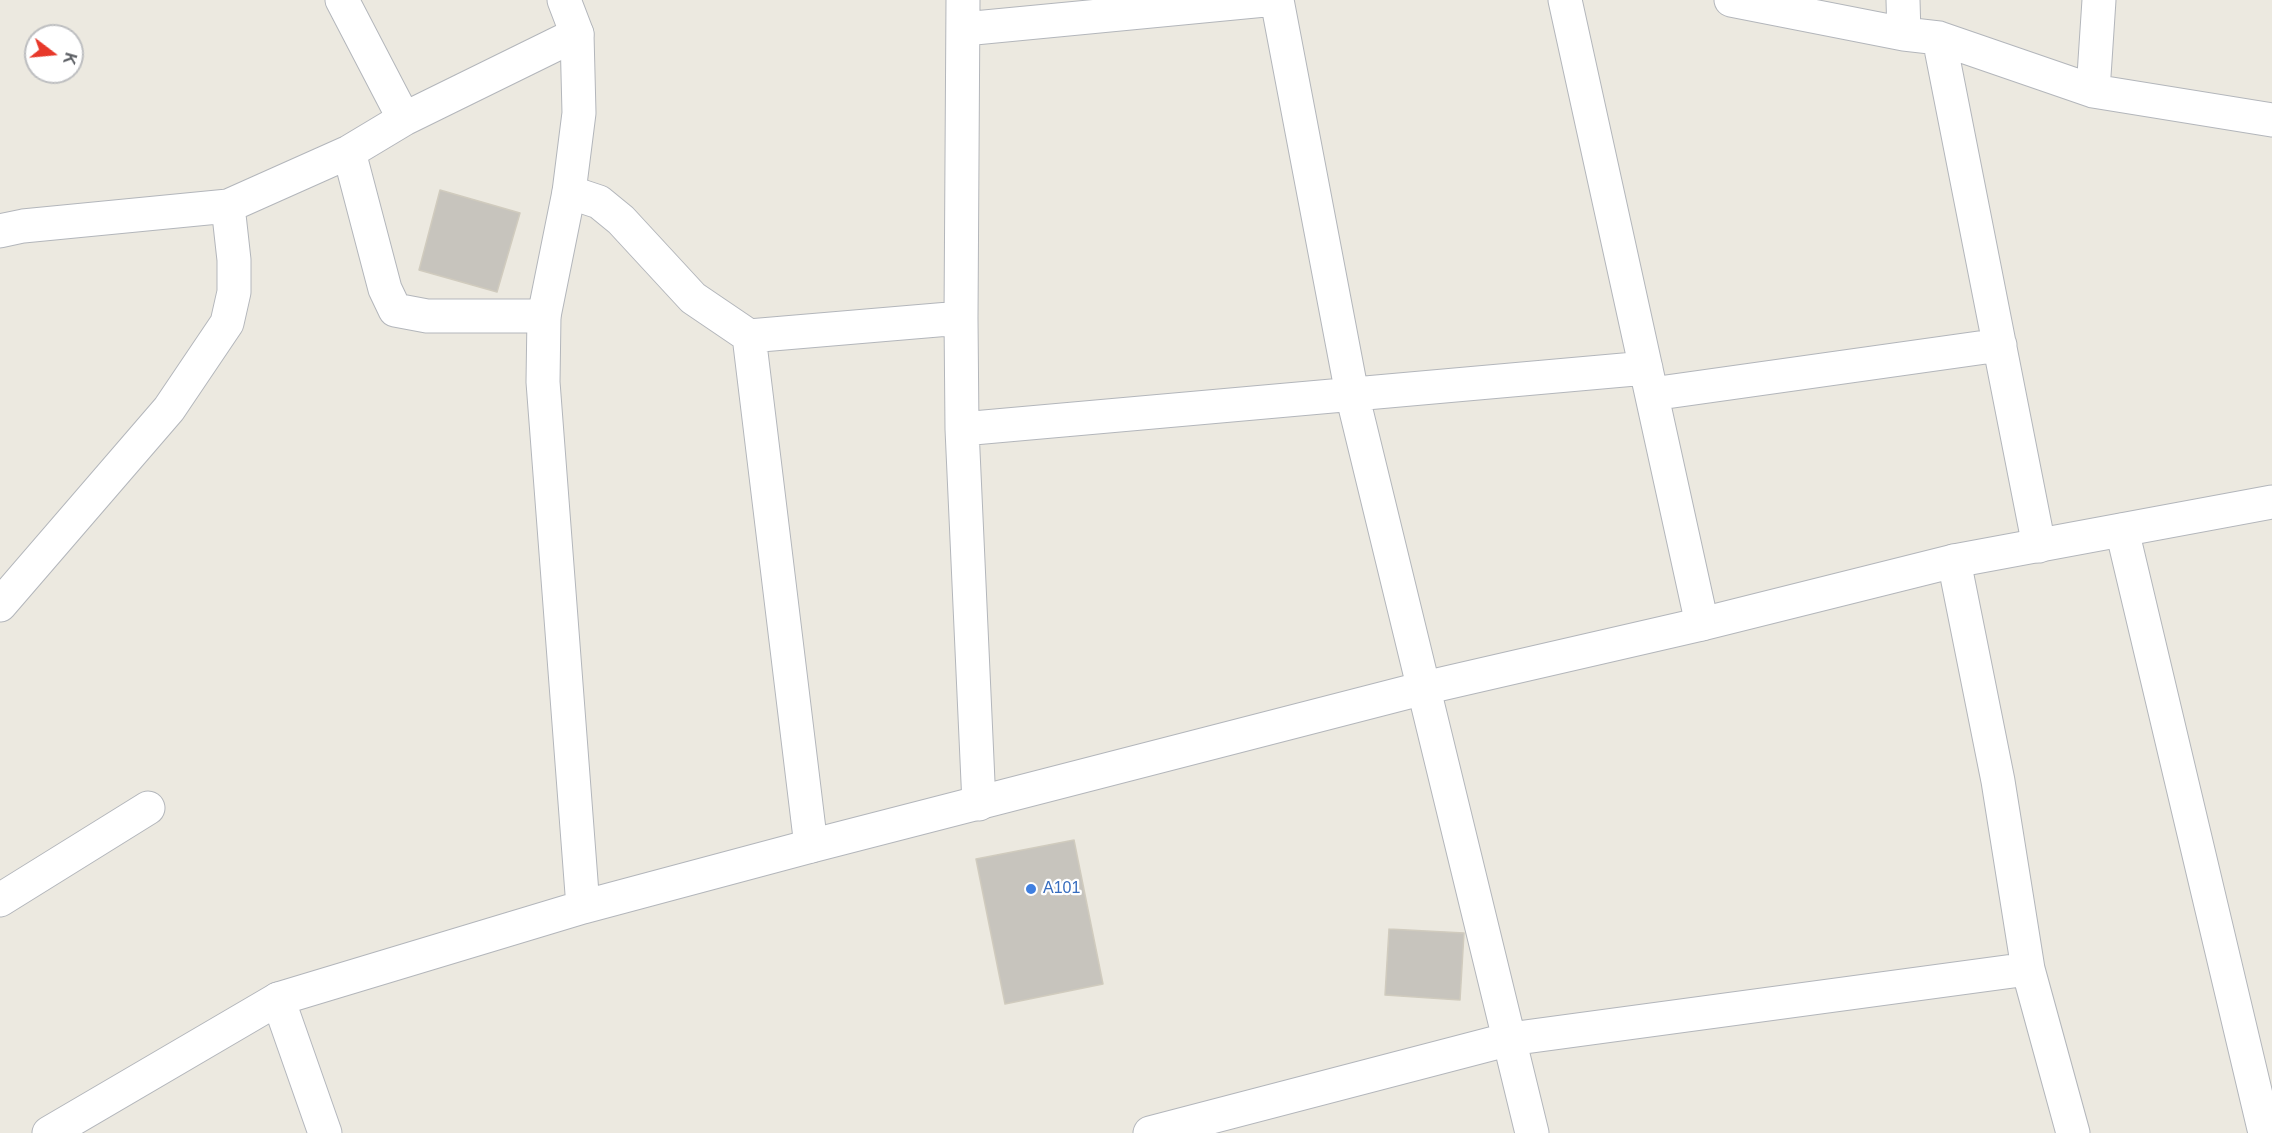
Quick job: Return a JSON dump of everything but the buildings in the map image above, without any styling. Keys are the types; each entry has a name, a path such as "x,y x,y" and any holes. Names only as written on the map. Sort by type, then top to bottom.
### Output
{"street":[{"path":"342,0 404,119"},
{"path":"564,0 577,34 579,113 569,192 544,316 543,382 583,907"},
{"path":"979,804 963,429 961,318 964,14 1265,0"},
{"path":"1277,0 1352,394 1532,1133"},
{"path":"1565,0 1702,624"},
{"path":"1731,0 1904,34 1939,38 2093,91 2272,120"},
{"path":"1903,0 1904,34"},
{"path":"2093,91 2098,0"},
{"path":"0,231 23,226 228,206 349,152 404,119 577,34"},
{"path":"1939,38 2039,546"},
{"path":"349,152 385,289 395,310 427,316 544,316"},
{"path":"569,192 599,202 614,214 693,298 749,336 961,318"},
{"path":"0,605 169,409 227,323 234,292 234,260 228,206"},
{"path":"749,336 811,846"},
{"path":"963,429 1352,394 1649,381 2000,345"},
{"path":"49,1133 278,999 583,907 1424,688 1702,624 1954,561 2272,502"},
{"path":"2122,530 2265,1133"},
{"path":"1954,561 1998,781 2028,969 2073,1133"},
{"path":"0,900 148,808"},
{"path":"1150,1133 1510,1039 2028,969"},
{"path":"278,999 325,1133"}],"place":[{"name":"A101","path":"1031,889"}]}
